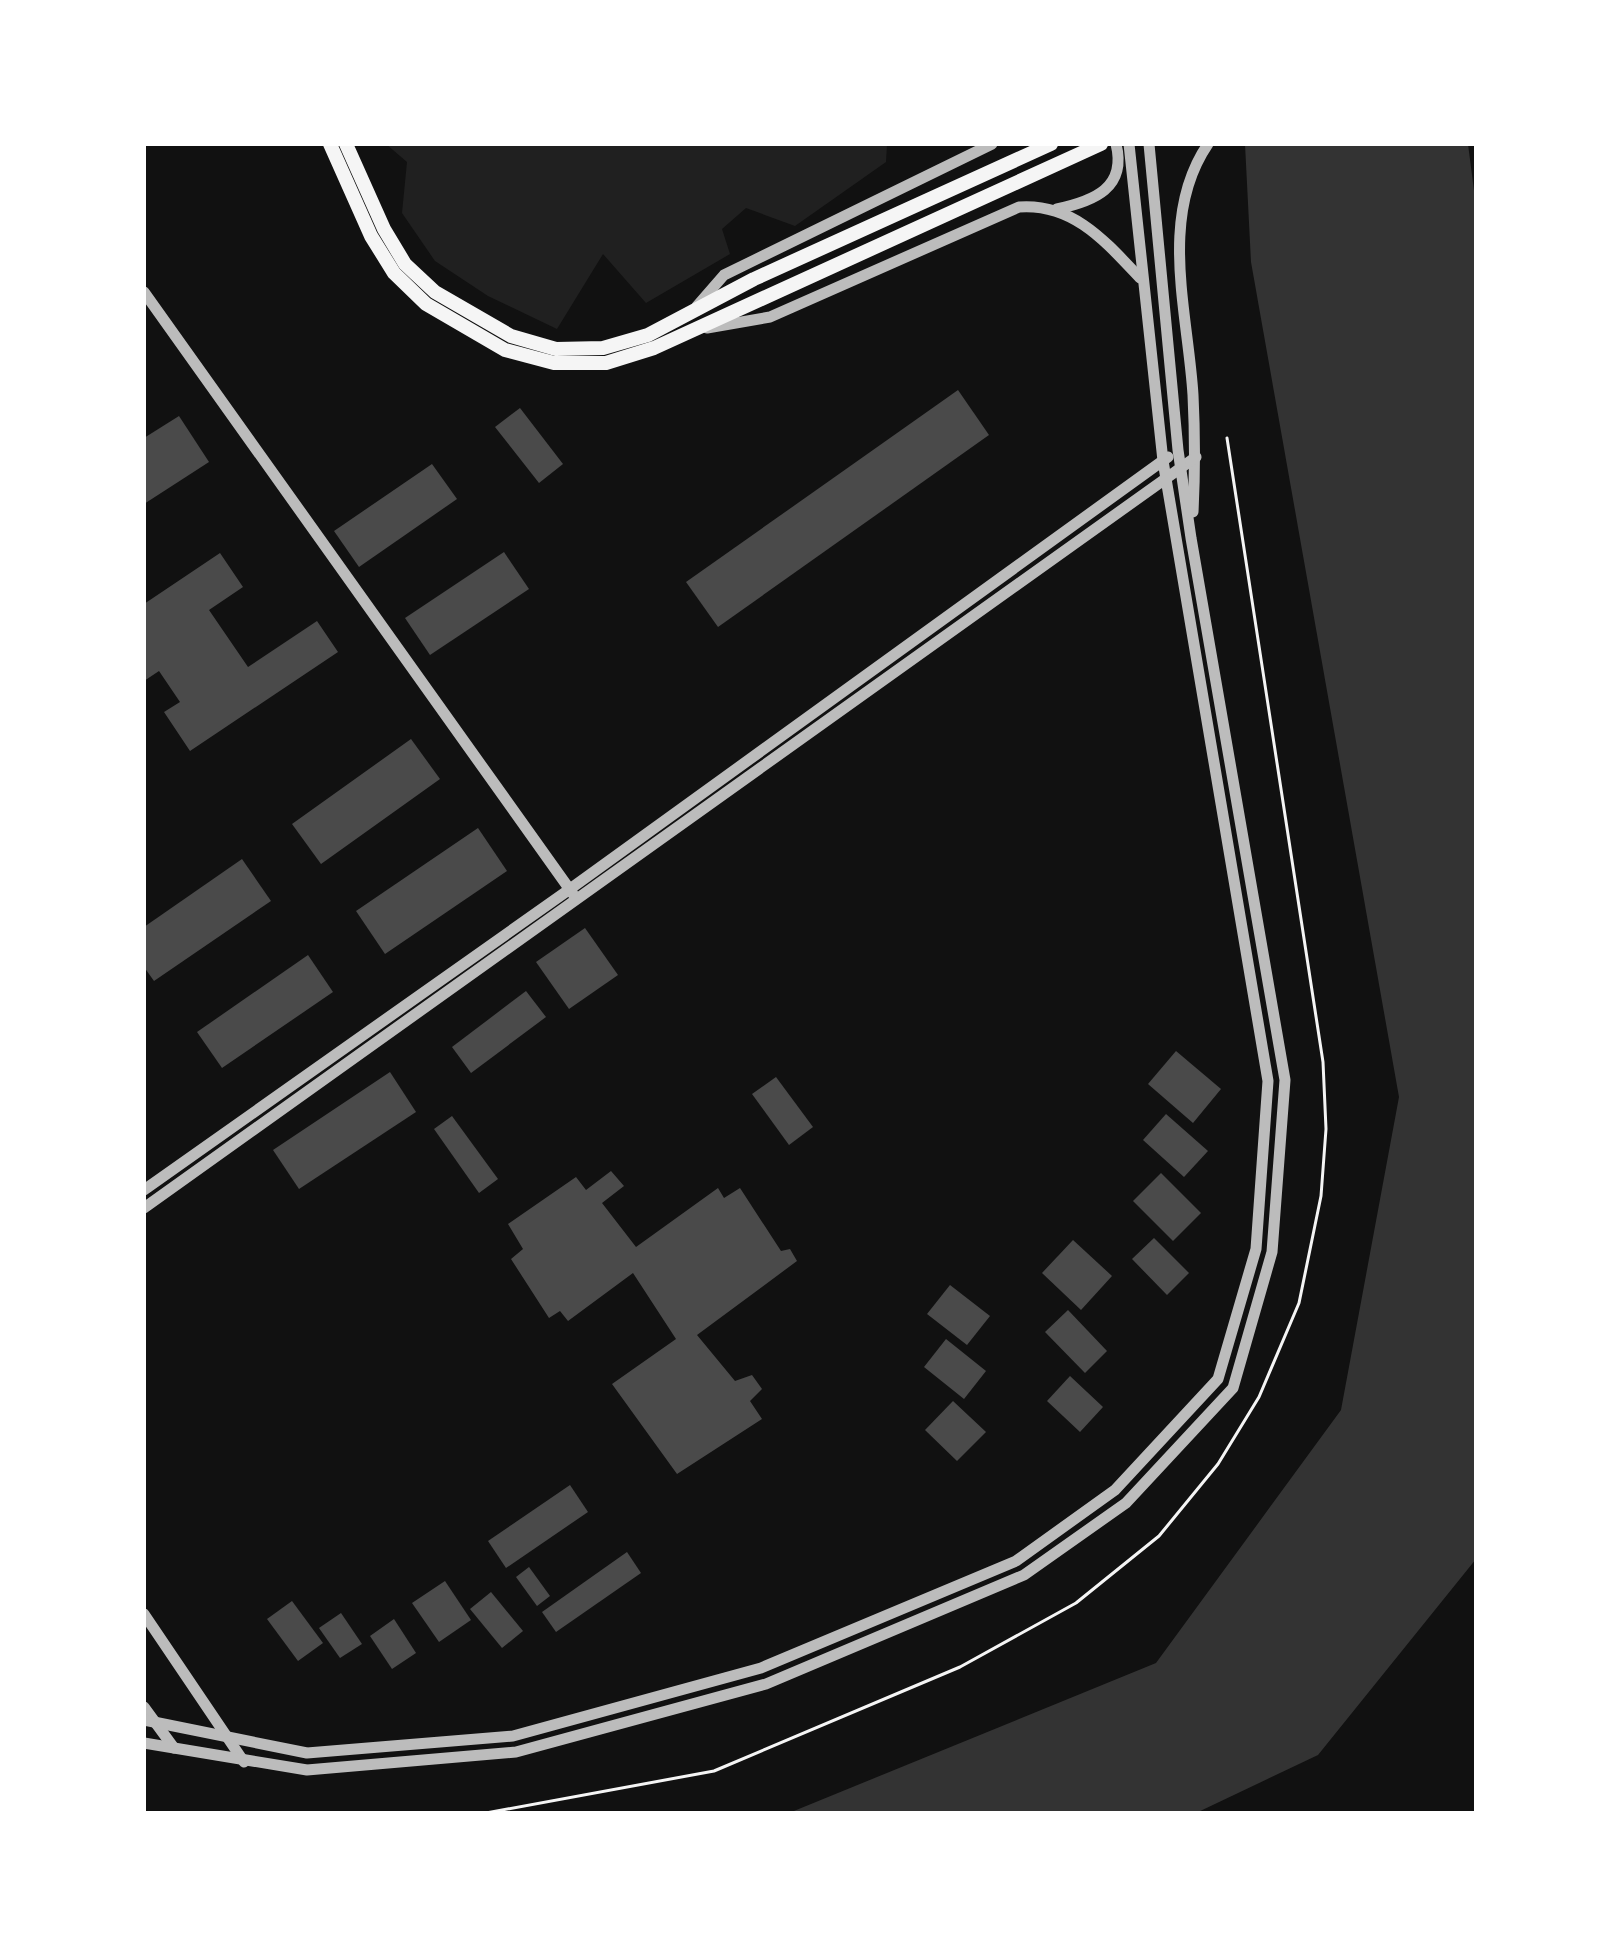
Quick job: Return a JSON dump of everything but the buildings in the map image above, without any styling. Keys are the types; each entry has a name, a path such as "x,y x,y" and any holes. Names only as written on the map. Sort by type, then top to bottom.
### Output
{"main road":[{"path":"330,144 371,236 394,273 426,304 505,350 554,363 606,363 654,348 1101,144"},
{"path":"346,144 384,229 405,264 435,292 511,336 556,349 603,348 648,335 754,279 1051,144"}],"street":[{"path":"690,314 724,275 992,144"},
{"path":"1057,210 1088,203 1110,186 1119,169 1116,144"},
{"path":"149,1721 227,1734 307,1753 513,1736 761,1668 1016,1561 1115,1490 1218,1379 1256,1249 1268,1081 1163,461 1129,144"},
{"path":"144,1743 244,1762 307,1770 516,1752 766,1684 1024,1575 1126,1503 1233,1388 1272,1252 1285,1080 1178,450 1149,144"},
{"path":"1191,538 1196,457 1179,238 1181,208 1196,161 1208,144"},
{"path":"695,330 770,317 1019,207 1040,206 1057,210 1091,230 1141,278"},
{"path":"144,292 573,894"},
{"path":"144,1208 1178,450"},
{"path":"144,1190 1196,457"},
{"path":"144,1614 244,1762"},
{"path":"144,1707 149,1721 174,1748"}],"path":[{"path":"486,1813 714,1771 960,1667 1076,1603 1159,1536 1218,1464 1259,1397 1299,1303 1321,1196 1326,1129 1323,1062 1227,438"}],"shaded area":[{"path":"386,144 887,144 886,162 795,226 746,208 722,229 730,254 646,303 603,254 557,329 488,296 435,261 402,213 407,162"},
{"path":"1245,144 1468,144 1476,206 1476,1559 1318,1755 1196,1813 789,1813 1156,1663 1341,1410 1399,1097 1251,262"}]}
